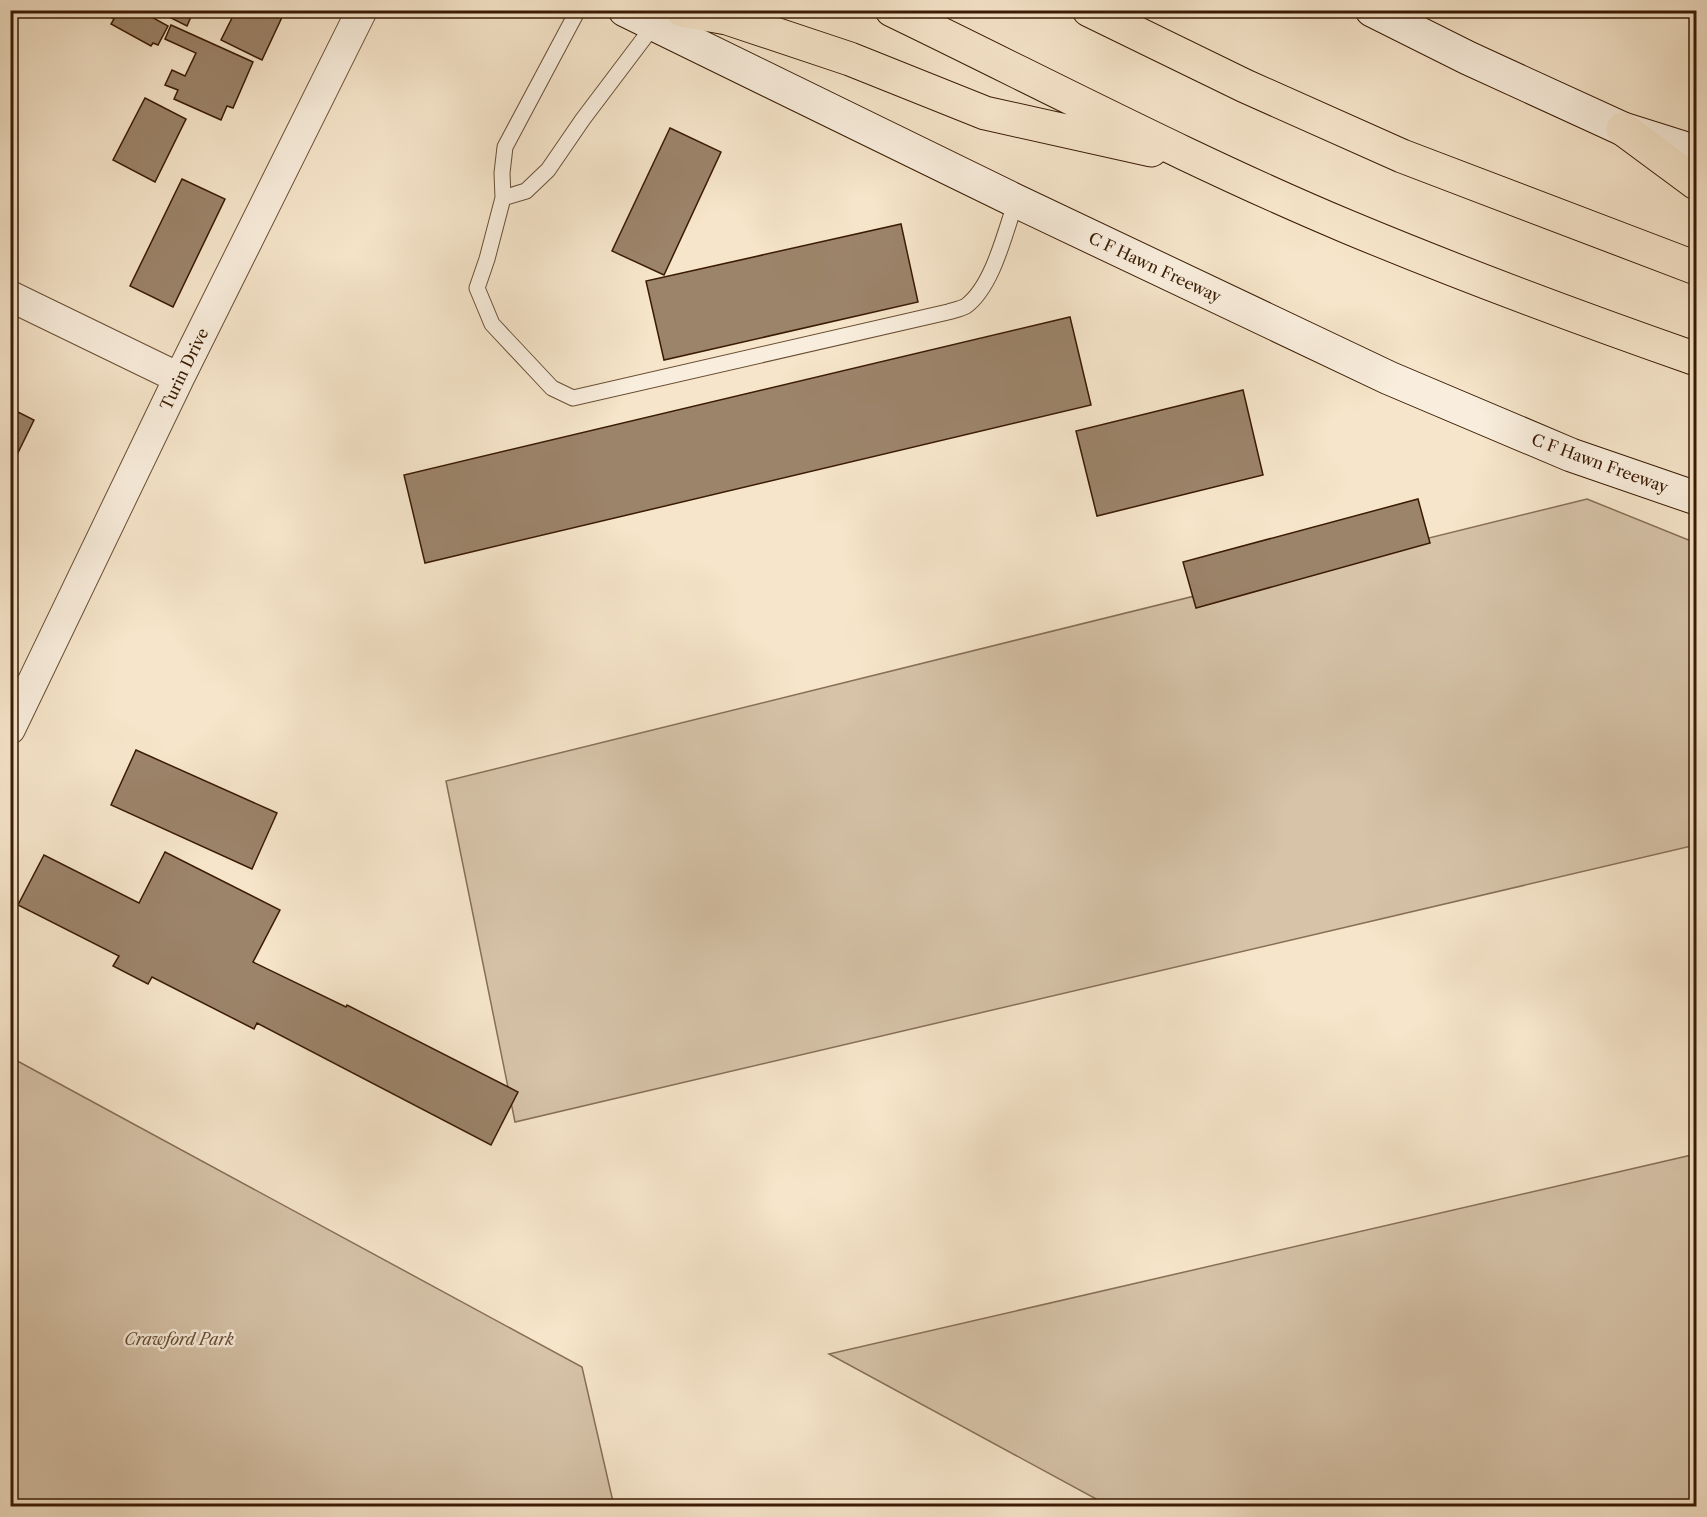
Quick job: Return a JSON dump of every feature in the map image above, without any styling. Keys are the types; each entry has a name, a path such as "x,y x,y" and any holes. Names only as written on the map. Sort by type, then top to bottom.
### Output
{"highway":[{"path":"892,10 1204,162 1347,226 1507,291 1696,359"},
{"path":"1089,10 1245,86 1402,156 1696,268"},
{"path":"668,18 727,18 850,59 985,113 1204,162"},
{"path":"1623,129 1696,183"}],"main road":[{"name":"C F Hawn Freeway","path":"625,10 668,18 1016,201 1389,378 1571,455 1696,498"},
{"path":"1372,10 1468,58 1623,129 1696,152"}],"street":[{"name":"Turin Drive","path":"10,729 179,378 362,10"},
{"path":"10,296 179,378"}],"lane":[{"path":"578,10 506,147 502,173 503,198 477,288 492,324 552,388 573,398 948,312 965,306 981,290 992,270 1016,201"},
{"path":"503,198 526,191 548,170 583,119 668,18"}],"green space":[{"path":"1587,499 1696,543 1696,845 515,1122 446,781"},
{"name":"Crawford Park","path":"10,1057 582,1367 614,1506 11,1506"},
{"path":"1696,1154 1696,1506 1109,1506 829,1354"}],"building":[{"path":"97,10 139,10 168,26 158,45 153,43 151,46 111,24 114,19"},
{"path":"172,10 194,10 187,26 169,17"},
{"path":"236,10 274,10 283,15 262,60 221,40"},
{"path":"171,25 253,62 233,108 227,106 221,120 174,99 178,90 165,85 172,70 185,76 196,53 165,39"},
{"path":"145,98 186,119 155,182 113,160"},
{"path":"670,128 721,152 664,275 612,251"},
{"path":"182,179 225,199 173,307 130,286"},
{"path":"901,224 918,302 664,360 646,281"},
{"path":"1070,317 1091,405 425,563 404,475"},
{"path":"1243,390 1263,475 1097,516 1076,431"},
{"path":"10,408 34,420 10,469"},
{"path":"1418,499 1430,543 1196,608 1183,562"},
{"path":"136,750 277,813 252,869 111,805"},
{"path":"165,852 280,910 253,962 346,1007 347,1005 518,1092 491,1145 257,1023 254,1029 152,977 148,984 113,966 119,956 18,905 44,855 139,903"}]}
